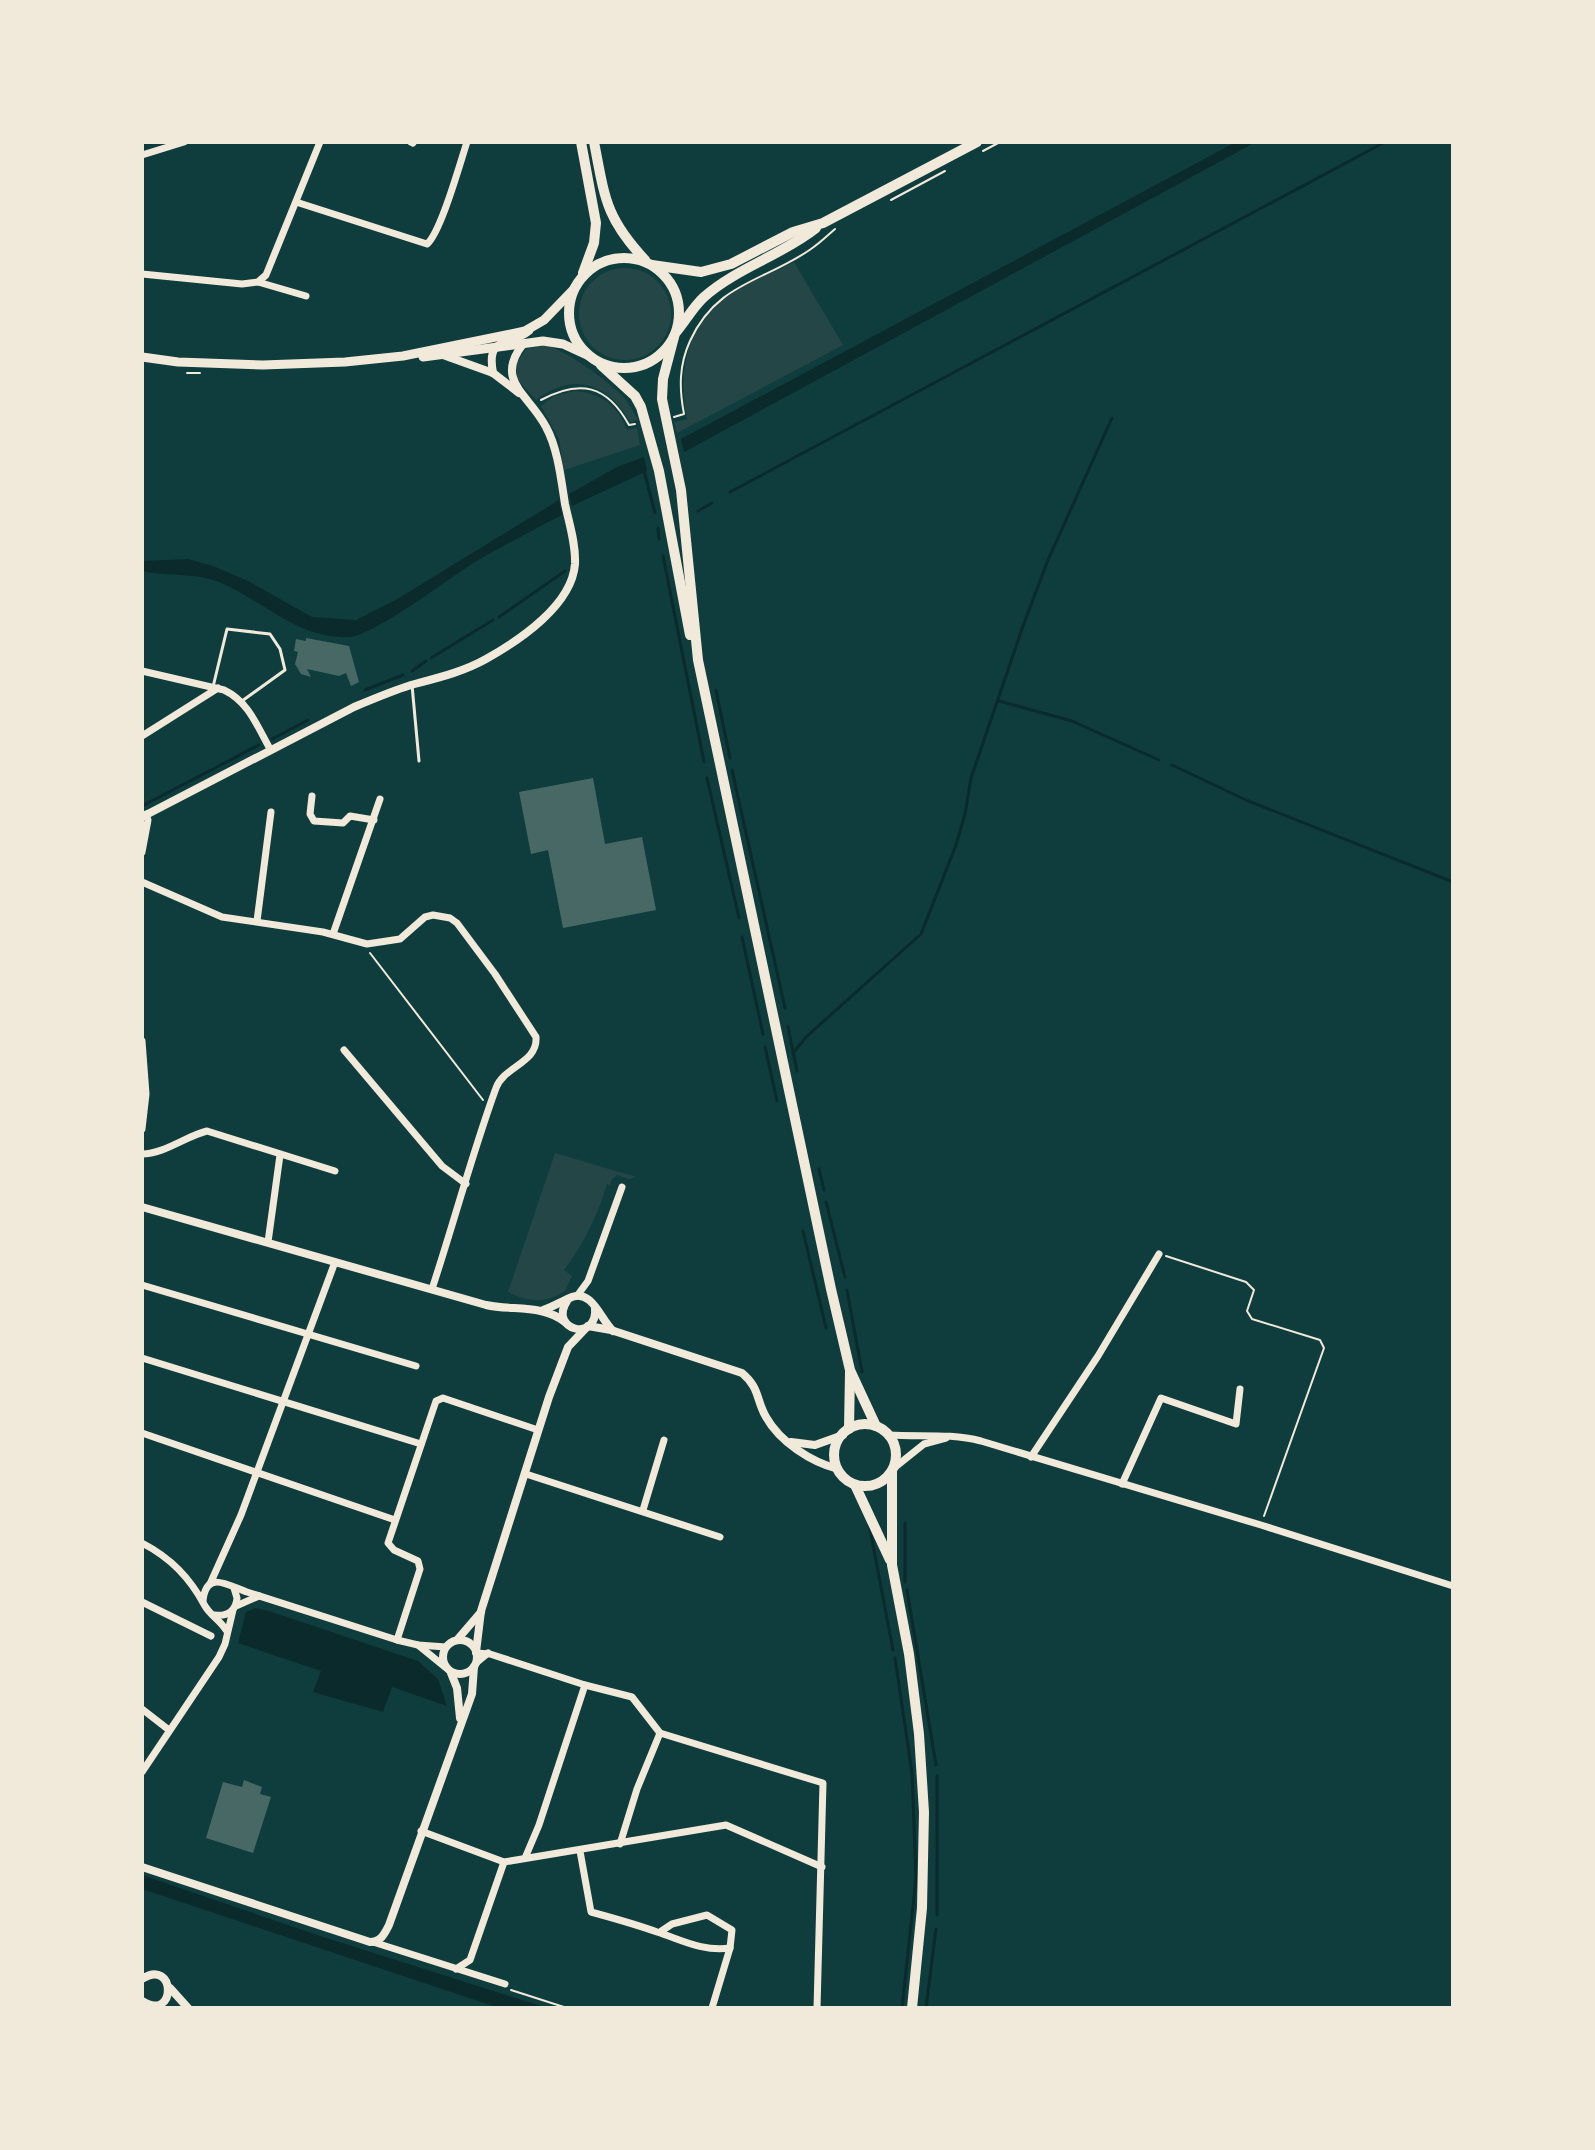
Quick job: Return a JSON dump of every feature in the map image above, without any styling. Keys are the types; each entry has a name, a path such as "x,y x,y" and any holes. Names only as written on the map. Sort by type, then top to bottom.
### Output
{"main road":[{"path":"403,356 515,334 535,326 574,289 594,243 596,223 581,142"},
{"path":"594,142 608,207 618,229 649,263 667,277 676,294 679,314 663,389 683,506 698,660"},
{"path":"142,357 178,362 263,365 345,362 442,355 550,341 616,367 639,366 659,355 700,301 714,289 796,244 823,223 977,142"},
{"path":"581,278 592,268 618,258 693,271 716,269 739,261 793,232 823,223"},
{"path":"574,289 569,308 571,328 580,345 635,396 652,440 681,599 698,660 850,1370 876,1426"},
{"path":"850,1370 846,1432 834,1455 838,1469 855,1485 873,1519 892,1565"},
{"path":"846,1432 866,1424 876,1426 889,1435 896,1450 892,1565 919,1734 924,1812 922,1908 912,2008"},
{"path":"855,1485 876,1485 893,1470"}],"street":[{"path":"142,155 184,142"},
{"path":"258,282 266,275 320,142"},
{"path":"296,202 427,244 432,240 467,142"},
{"path":"142,274 242,284 258,282 306,296"},
{"path":"493,373 495,347 500,342 522,337 535,326"},
{"path":"142,852 148,820 144,816 354,707 452,674 486,659 554,608 572,580 575,561 548,429 513,378 512,360 523,344"},
{"path":"442,355 493,373 526,398"},
{"path":"142,671 215,688 242,701 270,749"},
{"path":"142,736 215,688"},
{"path":"312,796 310,814 314,821 343,823 350,816 374,820"},
{"path":"333,934 380,799"},
{"path":"257,921 271,812"},
{"path":"142,882 222,917 333,934 375,944 394,941 425,917 450,918 495,974 536,1037 536,1046 532,1055 497,1086 432,1289"},
{"path":"142,1041 146,1094 142,1129"},
{"path":"344,1050 442,1166 466,1184"},
{"path":"142,1154 150,1154 207,1131 335,1171"},
{"path":"268,1242 280,1155"},
{"path":"568,1347 562,1310 588,1281 622,1187"},
{"path":"142,1207 497,1308 542,1310 554,1314 575,1329 587,1327 614,1331 742,1373 755,1385 769,1421 802,1454 838,1469"},
{"path":"1031,1457 1098,1356 1159,1254"},
{"path":"203,1601 204,1592 210,1585 257,1472 335,1262"},
{"path":"372,1942 385,1933 474,1685 481,1611 538,1430 568,1347 594,1320 588,1281"},
{"path":"142,1285 416,1366"},
{"path":"542,1310 573,1298 592,1303 614,1331"},
{"path":"142,1358 421,1444"},
{"path":"1122,1484 1161,1398 1236,1424 1240,1389"},
{"path":"397,1640 420,1569 418,1561 389,1547 395,1520 436,1401 443,1398 538,1430"},
{"path":"790,1442 815,1445 846,1432"},
{"path":"142,1433 395,1520"},
{"path":"889,1435 956,1436 1261,1525 1453,1586"},
{"path":"893,1470 924,1444 956,1436"},
{"path":"643,1510 664,1440"},
{"path":"526,1474 720,1537"},
{"path":"142,1543 169,1559 188,1579 206,1609 226,1632"},
{"path":"188,1579 210,1585 221,1581 397,1640 446,1647"},
{"path":"142,1772 219,1657 237,1594 233,1587"},
{"path":"213,1614 222,1616 261,1595"},
{"path":"142,1602 211,1636"},
{"path":"460,1722 457,1688 442,1655 481,1611"},
{"path":"457,1640 466,1641 476,1659"},
{"path":"418,1645 448,1670 461,1675 476,1659 488,1653 632,1697 660,1733 823,1783 817,2008"},
{"path":"525,1858 539,1825 585,1685"},
{"path":"142,1709 169,1730"},
{"path":"620,1844 637,1789 660,1733"},
{"path":"421,1831 504,1862 726,1825 822,1867"},
{"path":"580,1851 591,1912 660,1932 689,1944 715,1950 730,1948"},
{"path":"456,1969 470,1960 504,1862"},
{"path":"142,1867 505,1984"},
{"path":"660,1932 672,1924 707,1915 732,1930 730,1948 712,2008"},
{"path":"145,1975 162,1977 178,2000 188,2008"},
{"path":"157,2006 168,1994 168,1985"},
{"path":"142,2001 150,2005 179,2008"}],"lane":[{"path":"215,688 227,629 270,634 284,661 285,670 242,701"},
{"path":"412,685 419,761"}],"path":[{"path":"992,146 1000,142"},
{"path":"888,201 950,169"},
{"path":"673,418 684,414 680,393 682,363 707,310 736,288 810,250 835,229"},
{"path":"541,400 574,387 591,389 613,401 629,425 635,424"},
{"path":"365,951 376,960 486,1105"},
{"path":"1159,1254 1246,1282 1254,1290 1247,1311 1252,1319 1320,1340 1324,1348 1261,1525"},
{"path":"505,1984 507,1989 567,2008"}],"shaded area":[{"path":"1236,142 1256,142 684,452 681,439"},
{"path":"794,262 843,345 677,433 674,422 687,419 684,370 692,339 700,325 730,294"},
{"path":"625,268 642,272 657,282 667,297 671,314 667,331 657,346 642,356 625,360 608,356 593,346 583,331 579,314 583,297 593,282 608,272"},
{"path":"545,345 576,360 609,384 625,399 638,420 630,422 611,398 589,386 563,386 536,400 517,379 516,364 526,349"},
{"path":"574,391 593,394 607,402 627,430 637,428 640,445 564,470 559,439 541,406 554,396"},
{"path":"644,457 647,471 572,506 569,494 617,467"},
{"path":"559,500 562,515 475,562 376,627 349,637 331,636 298,626 221,583 192,576 142,571 142,561 188,559 248,581 312,617 356,620 399,598"},
{"path":"555,1153 636,1177 629,1179 617,1175 610,1185 607,1184 589,1229 564,1270 572,1276 565,1291 543,1300 530,1300 508,1292"},
{"path":"255,1608 418,1661 438,1679 447,1706 392,1687 383,1712 313,1692 321,1671 238,1643 246,1612"},
{"path":"142,1875 320,1936 547,2008 500,2008 472,1999 142,1889"}],"building":[{"path":"306,638 349,646 359,682 351,686 346,673 339,676 307,669 311,677 301,674 295,664 298,652 294,651 296,639 306,641"},
{"path":"593,778 605,844 642,837 656,910 563,928 548,850 531,854 519,792"},
{"path":"244,1780 262,1787 260,1794 271,1797 253,1853 206,1838 223,1782 242,1787"}],"waterway":[{"path":"730,492 1385,142"},
{"path":"794,1052 806,1037 921,934 956,845 971,778 1023,626 1048,560 1112,418"},
{"path":"644,471 655,513"},
{"path":"698,511 712,503"},
{"path":"658,528 659,539"},
{"path":"663,556 704,762"},
{"path":"499,617 565,571"},
{"path":"431,658 493,620"},
{"path":"412,671 426,661"},
{"path":"365,690 403,675"},
{"path":"716,690 730,758"},
{"path":"999,701 1072,721 1159,760"},
{"path":"272,739 308,720"},
{"path":"144,805 259,745"},
{"path":"1172,765 1246,800 1453,882"},
{"path":"732,770 785,1008"},
{"path":"707,778 739,918"},
{"path":"742,937 763,1034"},
{"path":"788,1027 797,1071"},
{"path":"765,1047 777,1101"},
{"path":"819,1169 824,1190"},
{"path":"826,1202 845,1277"},
{"path":"803,1231 826,1328"},
{"path":"847,1290 862,1372"},
{"path":"905,1523 905,1582"},
{"path":"869,1524 893,1650"},
{"path":"907,1590 936,1765"},
{"path":"895,1658 912,1773 916,1878 902,2008"},
{"path":"937,1776 937,1915"},
{"path":"926,2008 936,1929"}]}
